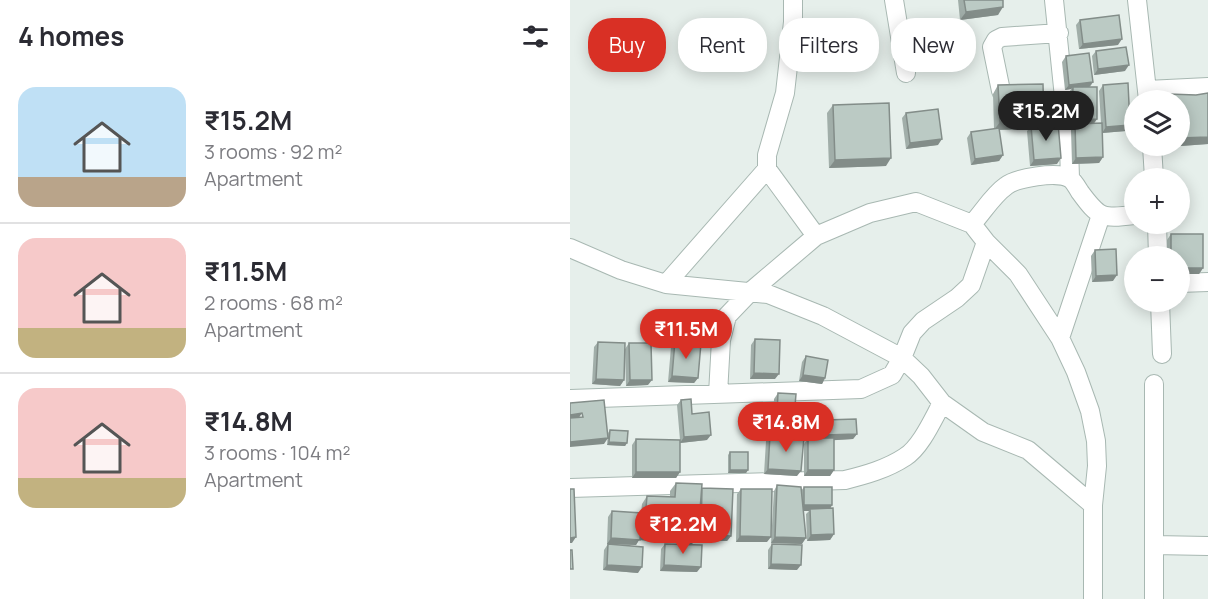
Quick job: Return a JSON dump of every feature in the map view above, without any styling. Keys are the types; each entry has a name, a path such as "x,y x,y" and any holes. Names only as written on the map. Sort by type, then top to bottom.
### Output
{"street":[{"path":"793,0 793,22 785,93 767,155 767,169 816,236"},
{"path":"894,0 906,73"},
{"path":"1054,0 1059,33 1070,178 1092,208 1101,215 1112,218 1124,216"},
{"path":"1137,0 1147,90"},
{"path":"1001,91 992,47 996,39 1059,33"},
{"path":"1186,90 1208,87"},
{"path":"666,284 767,169"},
{"path":"972,224 1007,184 1040,176 1058,175 1070,178"},
{"path":"718,394 721,340 727,316 750,292 816,236 870,213 916,202 972,224 986,242 1018,274 1060,338 1076,372 1090,411 1096,441 1097,466 1093,505 1093,599"},
{"path":"1060,338 1101,215"},
{"path":"570,399 861,389 892,375 912,333 922,321 957,298 971,285 986,242"},
{"path":"570,248 621,270 666,284 768,294 823,316 902,358 921,376 942,403 983,432 1028,450 1093,505"},
{"path":"1190,283 1208,282"},
{"path":"1160,312 1162,354"},
{"path":"884,349 892,375"},
{"path":"1154,384 1154,599"},
{"path":"570,488 844,480 873,473 907,456 927,431 942,403"},
{"path":"1154,545 1208,546"}],"building":[{"path":"964,0 1003,0 1003,7 966,12"},
{"path":"1119,15 1122,39 1083,44 1080,20"},
{"path":"1126,47 1129,65 1098,69 1096,51"},
{"path":"1089,53 1093,82 1069,85 1066,56"},
{"path":"1128,83 1128,90 1124,90 1124,126 1106,127 1103,85"},
{"path":"1043,84 1044,121 1000,122 998,85"},
{"path":"1073,87 1097,87 1097,119 1072,121"},
{"path":"1208,93 1208,137 1190,138 1190,95"},
{"path":"889,103 891,158 835,160 833,105"},
{"path":"938,109 942,139 910,143 906,113"},
{"path":"1058,123 1061,158 1034,160 1031,126"},
{"path":"1102,123 1103,157 1076,158 1075,124"},
{"path":"999,128 1003,155 975,159 971,132"},
{"path":"1171,234 1203,234 1203,268 1190,268 1190,246 1171,246"},
{"path":"1116,249 1117,275 1096,276 1095,250"},
{"path":"755,339 780,340 779,374 754,373"},
{"path":"675,341 701,343 698,378 672,376"},
{"path":"598,342 625,343 624,380 596,379"},
{"path":"629,343 651,343 652,380 630,380"},
{"path":"806,356 828,360 825,378 803,375"},
{"path":"778,393 796,394 794,418 806,416 807,434 776,434"},
{"path":"691,399 692,414 709,412 711,435 684,437 681,400"},
{"path":"604,400 608,438 570,442 570,418 583,417 582,413 570,415 570,403"},
{"path":"856,419 857,434 825,435 825,420"},
{"path":"610,430 628,431 627,443 609,442"},
{"path":"770,435 804,437 801,471 768,469"},
{"path":"808,438 834,438 834,470 808,470"},
{"path":"636,439 680,440 680,472 636,472"},
{"path":"730,452 748,452 748,470 730,470"},
{"path":"676,483 702,484 698,536 644,532 647,496 675,497"},
{"path":"777,485 801,487 806,538 775,537"},
{"path":"804,487 832,487 832,505 804,505"},
{"path":"702,488 733,489 731,536 701,534"},
{"path":"570,489 574,489 576,537 570,538"},
{"path":"741,489 772,489 771,537 740,536"},
{"path":"833,508 834,534 811,535 810,509"},
{"path":"612,511 642,513 640,540 611,538"},
{"path":"608,544 643,547 642,567 607,565"},
{"path":"665,544 702,545 701,567 664,565"},
{"path":"772,544 802,545 801,565 771,564"},
{"path":"570,550 572,550 573,569 570,569"}]}
